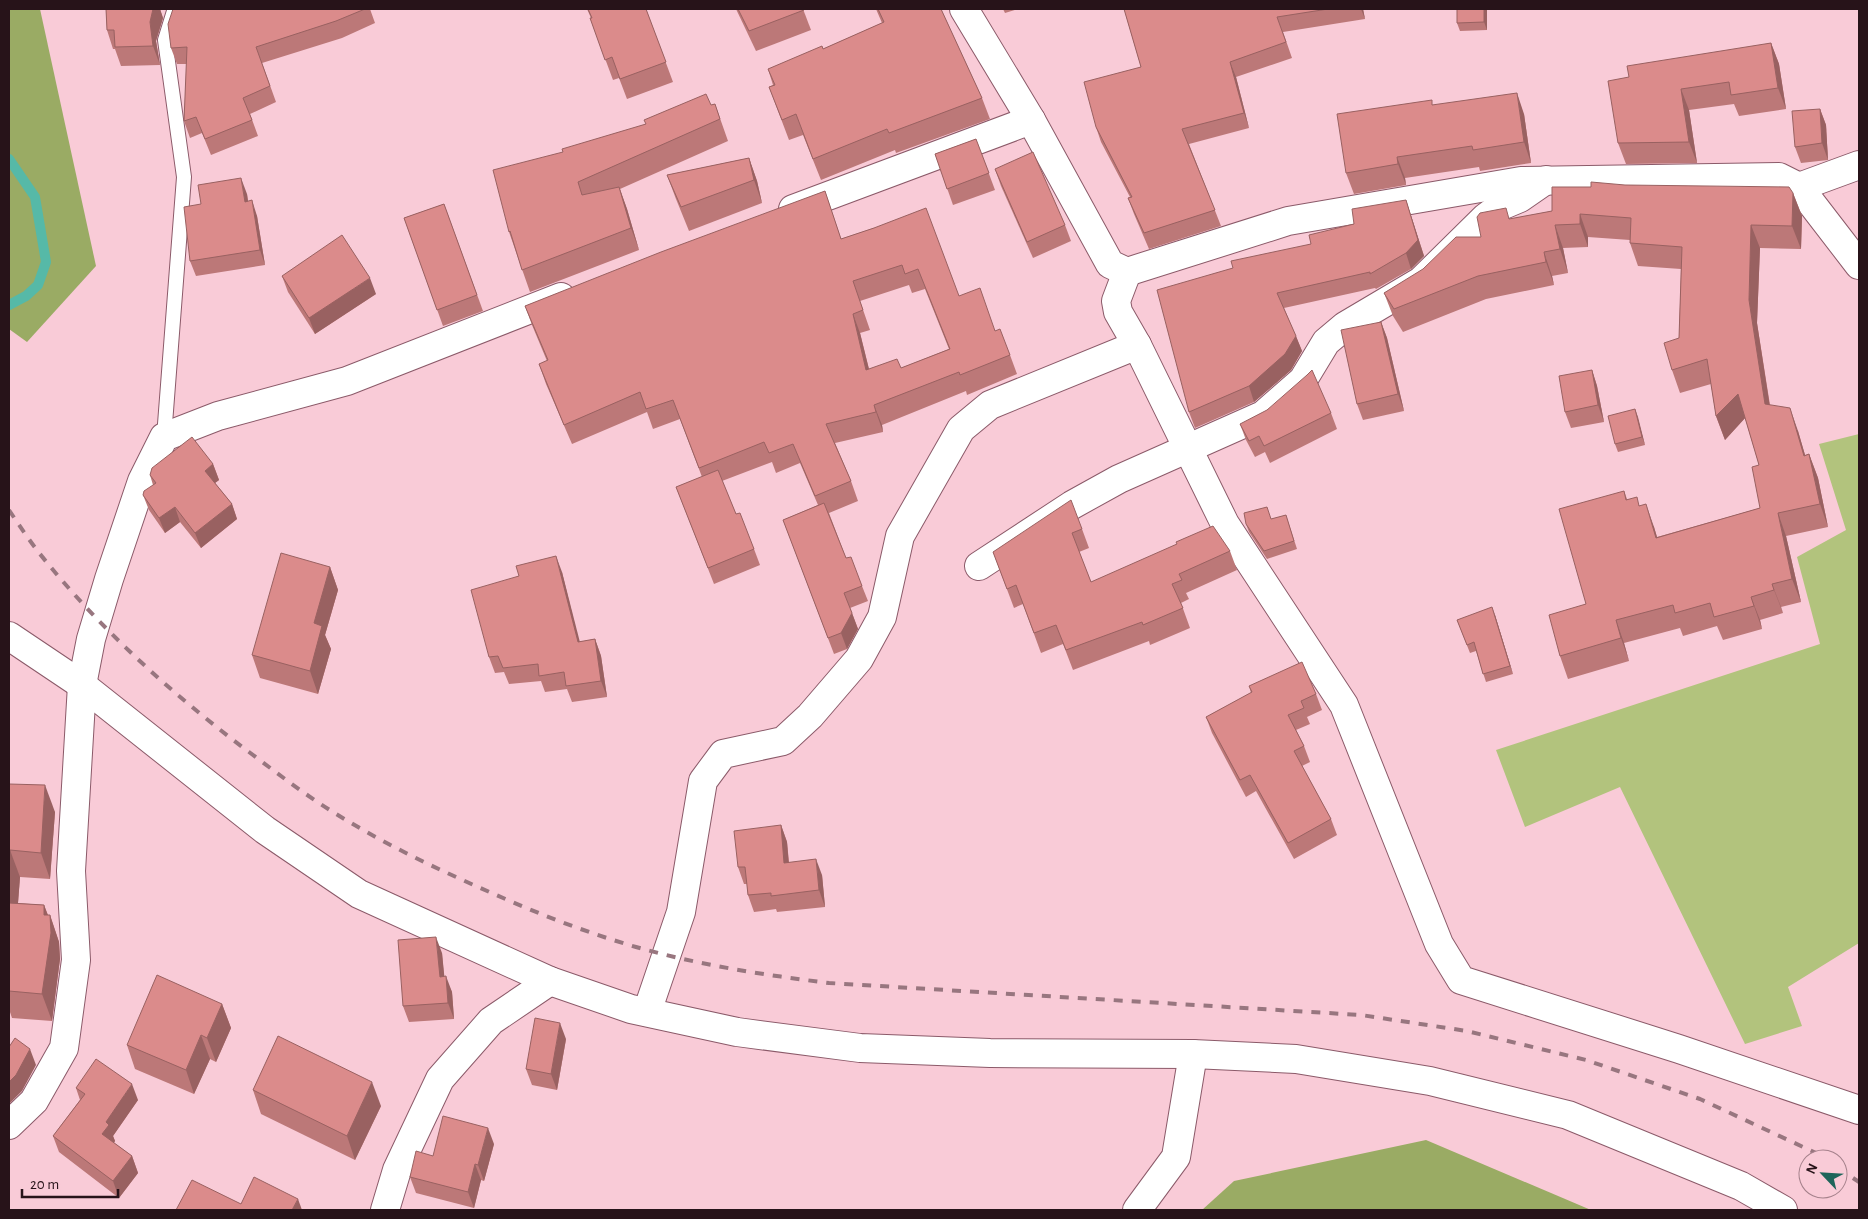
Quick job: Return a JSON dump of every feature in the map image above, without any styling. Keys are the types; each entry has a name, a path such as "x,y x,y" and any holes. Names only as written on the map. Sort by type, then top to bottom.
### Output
{"street":[{"path":"964,9 1031,120 1110,264 1127,272 1288,221 1521,181 1780,177 1799,186 1859,265"},
{"path":"773,216 1031,120"},
{"path":"1799,186 1859,165"},
{"path":"979,566 1072,505 1119,479 1263,415 1303,380 1326,342 1346,326 1421,281 1486,217 1501,206 1520,198 1546,180"},
{"path":"1127,272 1116,302 1118,312 1188,447 1225,524 1344,705 1439,944 1461,980 1679,1048 1859,1110"},
{"path":"9,1125 34,1101 64,1048 76,960 71,871 82,685 91,639 112,570 142,481 164,437 218,416 347,381 580,290"},
{"path":"647,1012 681,912 703,781 723,754 783,741 810,716 859,659 882,617 900,536 961,429 990,405 1136,345"},
{"path":"9,636 82,685 265,830 359,894 550,981 631,1009 737,1032 860,1048 990,1053 1193,1054 1296,1059 1430,1081 1568,1115 1741,1186 1783,1210"},
{"path":"385,1210 397,1170 440,1079 491,1021 550,981"},
{"path":"1137,1210 1176,1157 1193,1054"}],"lane":[{"path":"164,437 184,177 165,40 174,11 178,9"}],"green space":[{"path":"9,9 40,9 96,266 27,342 9,329"},
{"path":"1859,434 1859,943 1788,987 1802,1026 1745,1044 1620,787 1525,827 1496,750 1820,644 1797,557 1846,530 1819,444"},
{"path":"1426,1140 1591,1210 1202,1210 1234,1181"}],"building":[{"path":"106,9 153,9 150,22 153,46 115,47 114,30 107,30"},
{"path":"173,9 365,9 336,21 256,47 270,86 243,98 252,120 205,139 196,117 184,121 187,47 171,48 168,24"},
{"path":"588,9 646,9 666,62 620,79 612,57 605,60"},
{"path":"738,9 803,9 804,10 749,31"},
{"path":"878,9 941,9 982,98 889,133 887,129 813,159 796,114 782,120 769,87 775,85 768,69 822,46 823,49 884,22"},
{"path":"1124,9 1328,9 1277,17 1286,42 1230,62 1244,113 1182,129 1215,210 1144,233 1128,198 1132,197 1096,127 1084,82 1141,67"},
{"path":"1457,9 1484,9 1484,22 1457,23"},
{"path":"1771,43 1778,88 1731,95 1729,82 1681,89 1689,142 1618,143 1608,81 1629,77 1627,66"},
{"path":"1517,93 1524,142 1473,150 1472,146 1397,157 1398,164 1346,173 1337,114 1432,100 1432,105"},
{"path":"706,94 711,105 715,104 720,119 578,182 582,195 619,187 631,228 522,270 509,232 493,170 563,152 562,149 646,124 644,120"},
{"path":"1820,109 1822,143 1795,147 1792,111"},
{"path":"976,139 989,173 947,189 935,154"},
{"path":"1033,152 1065,225 1027,242 995,169"},
{"path":"749,158 754,180 681,207 667,175"},
{"path":"241,178 245,202 252,200 260,250 190,261 184,207 201,204 198,185"},
{"path":"1591,182 1625,185 1789,187 1793,193 1792,226 1751,225 1749,300 1765,404 1790,408 1804,456 1809,454 1820,504 1778,513 1792,579 1772,584 1774,590 1751,597 1754,606 1714,617 1710,603 1675,613 1673,605 1616,620 1621,638 1560,656 1549,615 1586,604 1559,509 1624,491 1626,500 1637,497 1639,506 1646,504 1656,538 1760,508 1752,467 1759,465 1738,394 1716,416 1707,359 1672,370 1664,343 1679,338 1682,247 1630,243 1631,218 1580,214 1580,224 1555,225 1560,249 1544,252 1546,262 1478,276 1394,309 1384,293 1423,269 1456,237 1481,237 1477,217 1480,213 1506,208 1509,219 1552,211 1552,187 1591,187"},
{"path":"825,191 841,239 926,208 959,296 980,288 995,331 1000,329 1010,355 960,375 959,372 874,405 876,412 826,424 851,481 815,496 793,444 769,453 764,442 699,468 673,400 646,409 640,392 564,425 539,364 548,360 525,306 661,252","holes":["902,265 905,274 918,269 950,349 901,368 897,359 866,370 853,314 863,310 853,281"]},
{"path":"1406,200 1418,240 1406,253 1370,274 1370,272 1277,293 1296,336 1285,354 1249,386 1189,412 1157,290 1233,268 1231,261 1311,244 1309,235 1354,224 1352,209"},
{"path":"444,204 477,295 437,310 404,218"},
{"path":"342,235 370,278 309,318 282,276"},
{"path":"1381,322 1398,394 1357,404 1341,330"},
{"path":"1312,370 1331,413 1264,446 1259,436 1249,441 1240,424 1267,410"},
{"path":"1592,370 1598,405 1565,412 1559,376"},
{"path":"1635,409 1642,437 1615,444 1608,416"},
{"path":"192,437 213,464 205,471 232,504 195,533 175,507 159,518 143,495 144,491 156,483 150,475 152,468"},
{"path":"718,470 736,514 740,513 754,549 708,568 676,487"},
{"path":"1071,500 1082,529 1072,533 1091,582 1213,526 1230,551 1179,574 1182,580 1172,584 1183,608 1143,625 1142,622 1066,650 1056,625 1034,633 1016,585 1007,589 993,552"},
{"path":"824,503 846,558 851,557 862,586 844,593 852,613 841,633 828,638 783,520"},
{"path":"1267,507 1271,519 1286,515 1294,541 1264,551 1246,524 1244,513"},
{"path":"281,553 330,567 314,623 322,626 310,671 252,655"},
{"path":"556,556 578,642 595,639 601,681 566,686 564,672 539,676 538,664 503,668 498,656 489,657 471,590 519,576 516,566"},
{"path":"1492,607 1510,666 1483,674 1474,642 1467,645 1457,620"},
{"path":"1302,662 1316,694 1301,701 1304,708 1288,715 1304,746 1294,751 1331,819 1288,843 1250,775 1240,780 1206,717 1252,692 1249,686"},
{"path":"9,784 45,785 41,853 10,850 9,869"},
{"path":"781,825 784,863 816,859 819,890 771,896 771,893 748,895 745,867 738,867 734,831"},
{"path":"9,903 44,905 44,915 50,915 51,933 42,994 9,991"},
{"path":"436,937 440,977 446,976 448,1003 403,1006 398,940"},
{"path":"157,975 222,1004 207,1038 201,1035 186,1070 127,1045"},
{"path":"535,1018 560,1023 551,1074 526,1069"},
{"path":"278,1036 372,1082 347,1136 253,1090"},
{"path":"15,1038 30,1049 16,1075 9,1082 9,1047"},
{"path":"96,1059 132,1084 106,1122 109,1125 102,1134 132,1156 113,1181 53,1136 85,1094 76,1088"},
{"path":"443,1116 488,1128 478,1165 475,1164 468,1192 410,1177 416,1151 433,1156"},
{"path":"254,1177 298,1199 292,1210 176,1210 192,1180 241,1204"}],"waterway":[{"path":"9,159 35,197 46,262 38,285 26,296 9,305"}],"railway":[{"path":"9,510 28,538 63,582 112,635 193,708 291,783 352,824 412,856 512,902 582,930 636,947 684,959 756,973 829,983 1361,1015 1467,1031 1586,1060 1700,1099 1807,1149"},
{"path":"1848,1175 1859,1182"}]}
